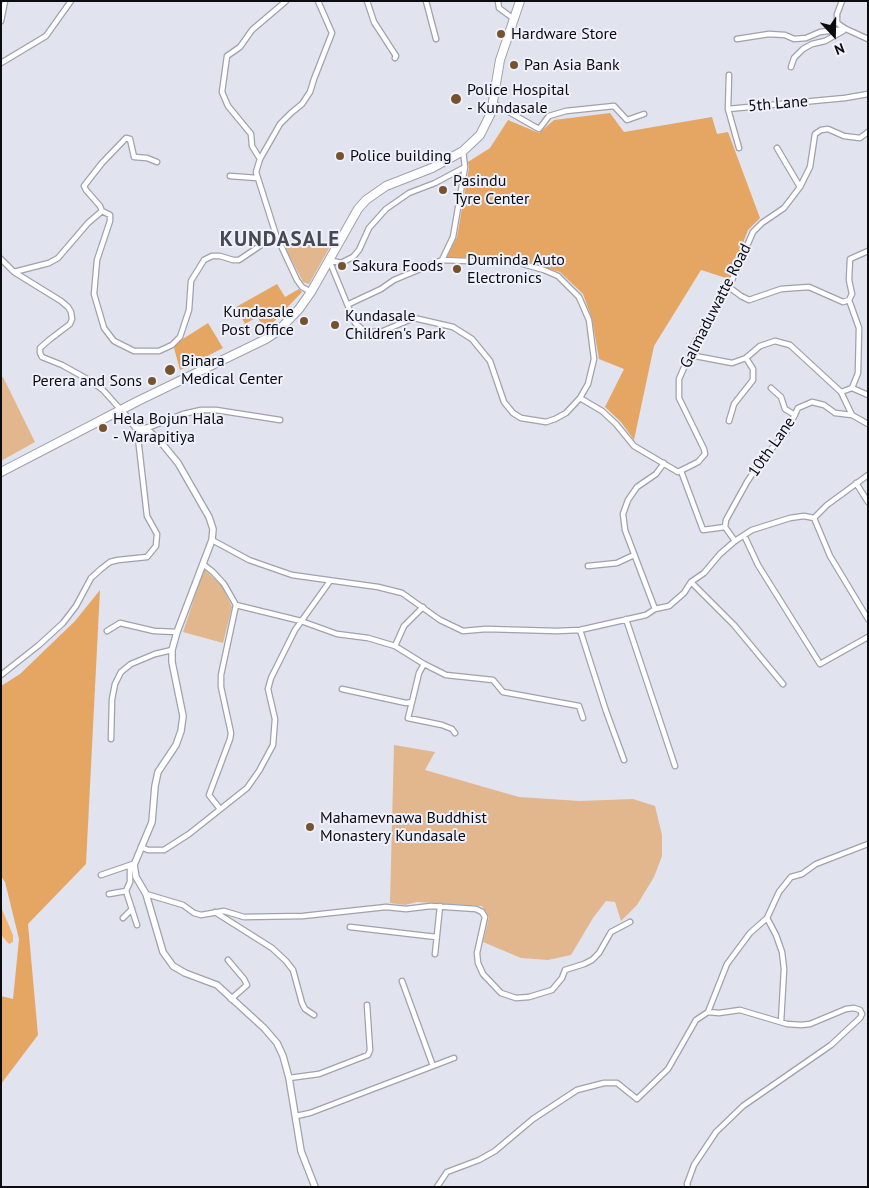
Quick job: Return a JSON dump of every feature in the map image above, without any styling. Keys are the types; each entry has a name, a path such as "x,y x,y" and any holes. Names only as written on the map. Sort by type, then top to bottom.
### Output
{"highway":[{"path":"1,472 121,410 266,339 290,320 311,292 358,209 376,192 397,181 432,168 463,152 480,135 487,122 493,103 500,60 520,1"}],"street":[{"path":"1,21 5,1"},
{"path":"1,63 46,36 71,1"},
{"path":"260,159 252,146 251,134 228,106 222,92 228,56 240,46 252,30 286,1"},
{"path":"311,292 302,287 297,280 276,235 256,172 260,159 280,124 302,104 310,92 332,33 318,1"},
{"path":"367,1 374,22 396,56 395,58"},
{"path":"426,1 436,39"},
{"path":"498,1 499,8 514,19"},
{"path":"842,1 837,14 837,23 868,39"},
{"path":"738,39 769,34 785,35 794,39 806,38 820,32 846,29"},
{"path":"791,67 794,58 803,49 812,44 826,41 846,29"},
{"path":"728,109 729,75"},
{"name":"5th Lane","path":"740,148 728,109 845,98 868,94"},
{"path":"493,103 539,129 549,116 566,111 614,106 627,120 644,114"},
{"name":"Galmaduwatte Road","path":"681,471 698,462 705,454 679,398 679,380 696,340 729,287 753,232 762,223 784,208 800,187 810,167 816,134 821,130 828,129 844,136 860,138 868,132"},
{"path":"157,162 147,158 134,157 130,139 126,138 102,163 84,186 102,211 110,215 110,221 97,260 94,294 104,328 114,341 134,351 159,351 172,345 180,336 189,310 192,281 204,260 212,256 220,256 239,260 276,235"},
{"path":"777,148 800,187"},
{"path":"442,260 453,237 465,167 463,152"},
{"path":"329,260 341,263 353,257 359,250 369,228 386,209 409,193 435,183 465,167"},
{"path":"230,176 257,178"},
{"path":"14,272 48,263 58,258 88,223 102,211"},
{"path":"729,287 749,300 781,289 809,287 843,302 849,300 852,294 849,280 850,259 868,251"},
{"path":"1,259 4,266 61,301 71,312 72,319 70,324 40,348 40,353 42,357 62,365 103,390 137,429 147,516 157,534 156,546 147,557 110,562 101,569 92,578 76,606 63,623 1,675"},
{"path":"329,260 356,323 363,330 372,332 383,331 414,318 453,327 462,332 472,339 490,361 504,402 513,414 520,418 546,422 555,419 566,413 580,398 588,384 594,359 589,320 579,296 558,276 544,270 518,263 442,260 394,280 381,289 349,304"},
{"path":"849,300 859,328 858,373 852,388"},
{"path":"690,355 732,362 746,358 760,346 776,341 790,345 841,392 852,415"},
{"path":"729,421 734,404 753,380 752,369 746,358"},
{"path":"771,388 781,397 785,408 795,415"},
{"path":"841,392 852,388 868,395"},
{"path":"580,398 602,411 616,424 634,446 678,472 681,471 703,530 726,527 735,541"},
{"name":"10th Lane","path":"726,527 726,520 747,482 763,458 786,433 798,408 812,402 824,406 835,413 852,415 868,424"},
{"path":"137,429 150,427 183,414 201,410 216,410 280,420"},
{"path":"137,429 150,432 160,440 178,462 209,517 212,530 212,540 172,650 172,662 183,716 181,731 176,745 158,772 152,822 134,864 130,868 130,882 126,890 137,925"},
{"path":"655,610 625,530 623,514 628,500 637,487 656,474 664,463"},
{"path":"814,518 827,505 868,475"},
{"path":"856,483 868,502"},
{"path":"212,540 258,563 292,575 402,593 440,620 463,631 486,628 557,631 580,630 646,615 655,610 670,606 684,593 690,582 704,573 720,554 752,530 790,518 804,516 814,518"},
{"path":"814,518 830,556 868,619"},
{"path":"744,535 758,565 820,664 868,637"},
{"path":"588,566 617,563 634,555"},
{"path":"202,564 224,584 236,605 221,675 221,687 231,733 209,795 220,809"},
{"path":"141,847 148,850 164,850 189,834 247,788 273,745 275,720 268,690 271,678 294,630 330,581"},
{"path":"690,582 734,625 783,684"},
{"path":"236,605 301,621 336,634 368,638 395,646 446,675 493,680 503,692 578,706 582,718"},
{"path":"395,646 404,626 423,607"},
{"path":"626,619 675,766"},
{"path":"107,631 120,623 154,631 177,632"},
{"path":"580,630 624,760"},
{"path":"110,739 112,699 115,684 122,672 131,664 155,654 172,650"},
{"path":"424,664 419,674 408,718 442,725 452,729 455,733"},
{"path":"342,689 406,703 412,702"},
{"path":"437,1187 447,1172 480,1160 495,1152 532,1119 578,1090 604,1083 617,1083 638,1099 668,1069 696,1020 708,1012 727,964 750,933 767,918 779,892 791,877 802,874 816,864 868,844"},
{"path":"101,875 134,864"},
{"path":"134,864 136,877 146,894 163,952 173,966 185,973 217,985 264,1028 277,1043 289,1078 301,1151 315,1187"},
{"path":"109,894 126,890"},
{"path":"146,894 183,905 194,913 201,915 224,911 244,917 303,916 386,907 406,909 416,906 476,908 485,917 479,940 478,963 490,983 501,993 516,998 529,997 552,990 562,978 564,970 592,960 611,932 630,922"},
{"path":"434,954 440,906"},
{"path":"123,918 132,909"},
{"path":"215,912 272,948 286,961 292,970 302,1003 314,1015"},
{"path":"767,918 782,952 784,970 781,1022"},
{"path":"350,927 436,937"},
{"path":"228,960 247,985 231,999"},
{"path":"402,981 433,1066"},
{"path":"289,1078 319,1074 368,1055 370,1050 367,1005"},
{"path":"688,1187 687,1184 694,1165 716,1132 743,1106 830,1045 862,1014 860,1010 854,1008 846,1009 810,1024 787,1024 740,1010 719,1013 708,1012"},
{"path":"296,1116 310,1113 454,1058"}],"shaded area":[{"path":"610,113 624,132 712,117 717,134 728,132 760,218 748,230 729,279 701,270 654,346 634,440 621,422 605,407 624,369 599,359 592,319 583,294 560,272 520,260 447,257 457,237 469,168 468,162 490,148 508,120 539,133 554,120"},
{"path":"281,240 332,243 309,284 303,282"},
{"path":"277,284 285,297 299,289 302,292 266,330 257,317 245,324 236,307"},
{"path":"208,323 223,348 180,370 174,348 178,342"},
{"path":"3,377 35,442 1,461 1,378"},
{"path":"204,569 222,586 232,607 223,643 183,632"},
{"path":"100,590 86,864 28,924 38,1035 1,1084 1,996 13,999 19,939 5,882 1,876 1,686 20,674 75,621"},
{"path":"394,745 435,752 425,770 519,797 580,801 633,799 655,806 662,835 662,856 654,877 637,905 621,921 615,902 606,901 593,918 571,955 548,960 521,958 483,942 489,917 482,906 417,902 405,905 390,903"},
{"path":"1,907 13,935 13,942 9,944 1,935"}],"place":[{"name":"Hardware Store","path":"501,34"},
{"name":"Pan Asia Bank","path":"514,65"},
{"name":"Police Hospital - Kundasale","path":"456,99"},
{"name":"Police building","path":"340,156"},
{"name":"Pasindu Tyre Center","path":"443,190"},
{"name":"Sakura Foods","path":"342,266"},
{"name":"Duminda Auto Electronics","path":"457,269"},
{"name":"Kundasale Post Office","path":"304,321"},
{"name":"Kundasale Children's Park","path":"335,325"},
{"name":"Binara Medical Center","path":"170,370"},
{"name":"Perera and Sons","path":"152,381"},
{"name":"Hela Bojun Hala - Warapitiya","path":"103,428"},
{"name":"Mahamevnawa Buddhist Monastery Kundasale","path":"310,827"}],"district":[{"name":"KUNDASALE","path":"280,240"}]}
